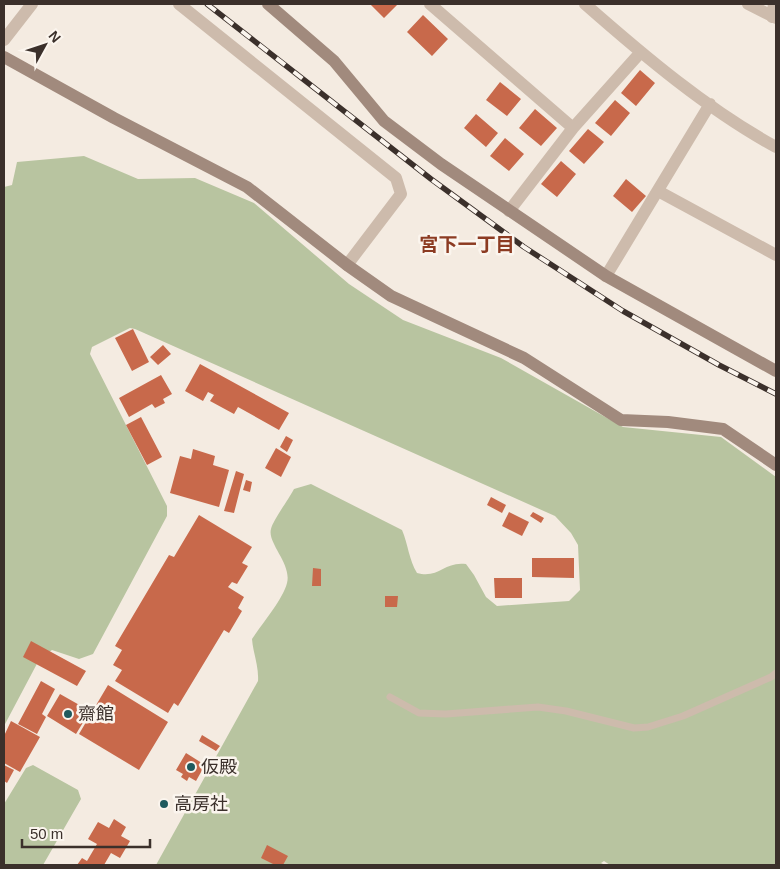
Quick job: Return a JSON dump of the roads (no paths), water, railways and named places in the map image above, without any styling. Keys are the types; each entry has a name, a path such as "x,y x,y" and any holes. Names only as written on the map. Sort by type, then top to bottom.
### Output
{"street":[{"path":"4,40 32,4"},
{"path":"179,4 396,178 401,194 347,265"},
{"path":"268,4 334,61 384,121 440,164 606,276 776,371"},
{"path":"430,4 573,128"},
{"path":"585,4 640,53 710,104 776,147"},
{"path":"748,4 774,18 774,4"},
{"path":"509,211 573,128 640,53"},
{"path":"4,58 246,187 390,296 524,358 621,420 668,422 723,429 776,465"},
{"path":"606,276 710,104"},
{"path":"658,191 776,255"}],"lane":[{"path":"390,697 419,713 446,714 538,707 566,711 634,728 648,727 683,716 731,696 776,673"}],"railway":[{"path":"207,4 431,179 524,247 623,311 719,365 776,394"}],"place":[{"name":"齋館","path":"68,714"},
{"name":"仮殿","path":"191,767"},
{"name":"高房社","path":"164,804"}],"district":[{"name":"宮下一丁目","path":"467,244"}]}
